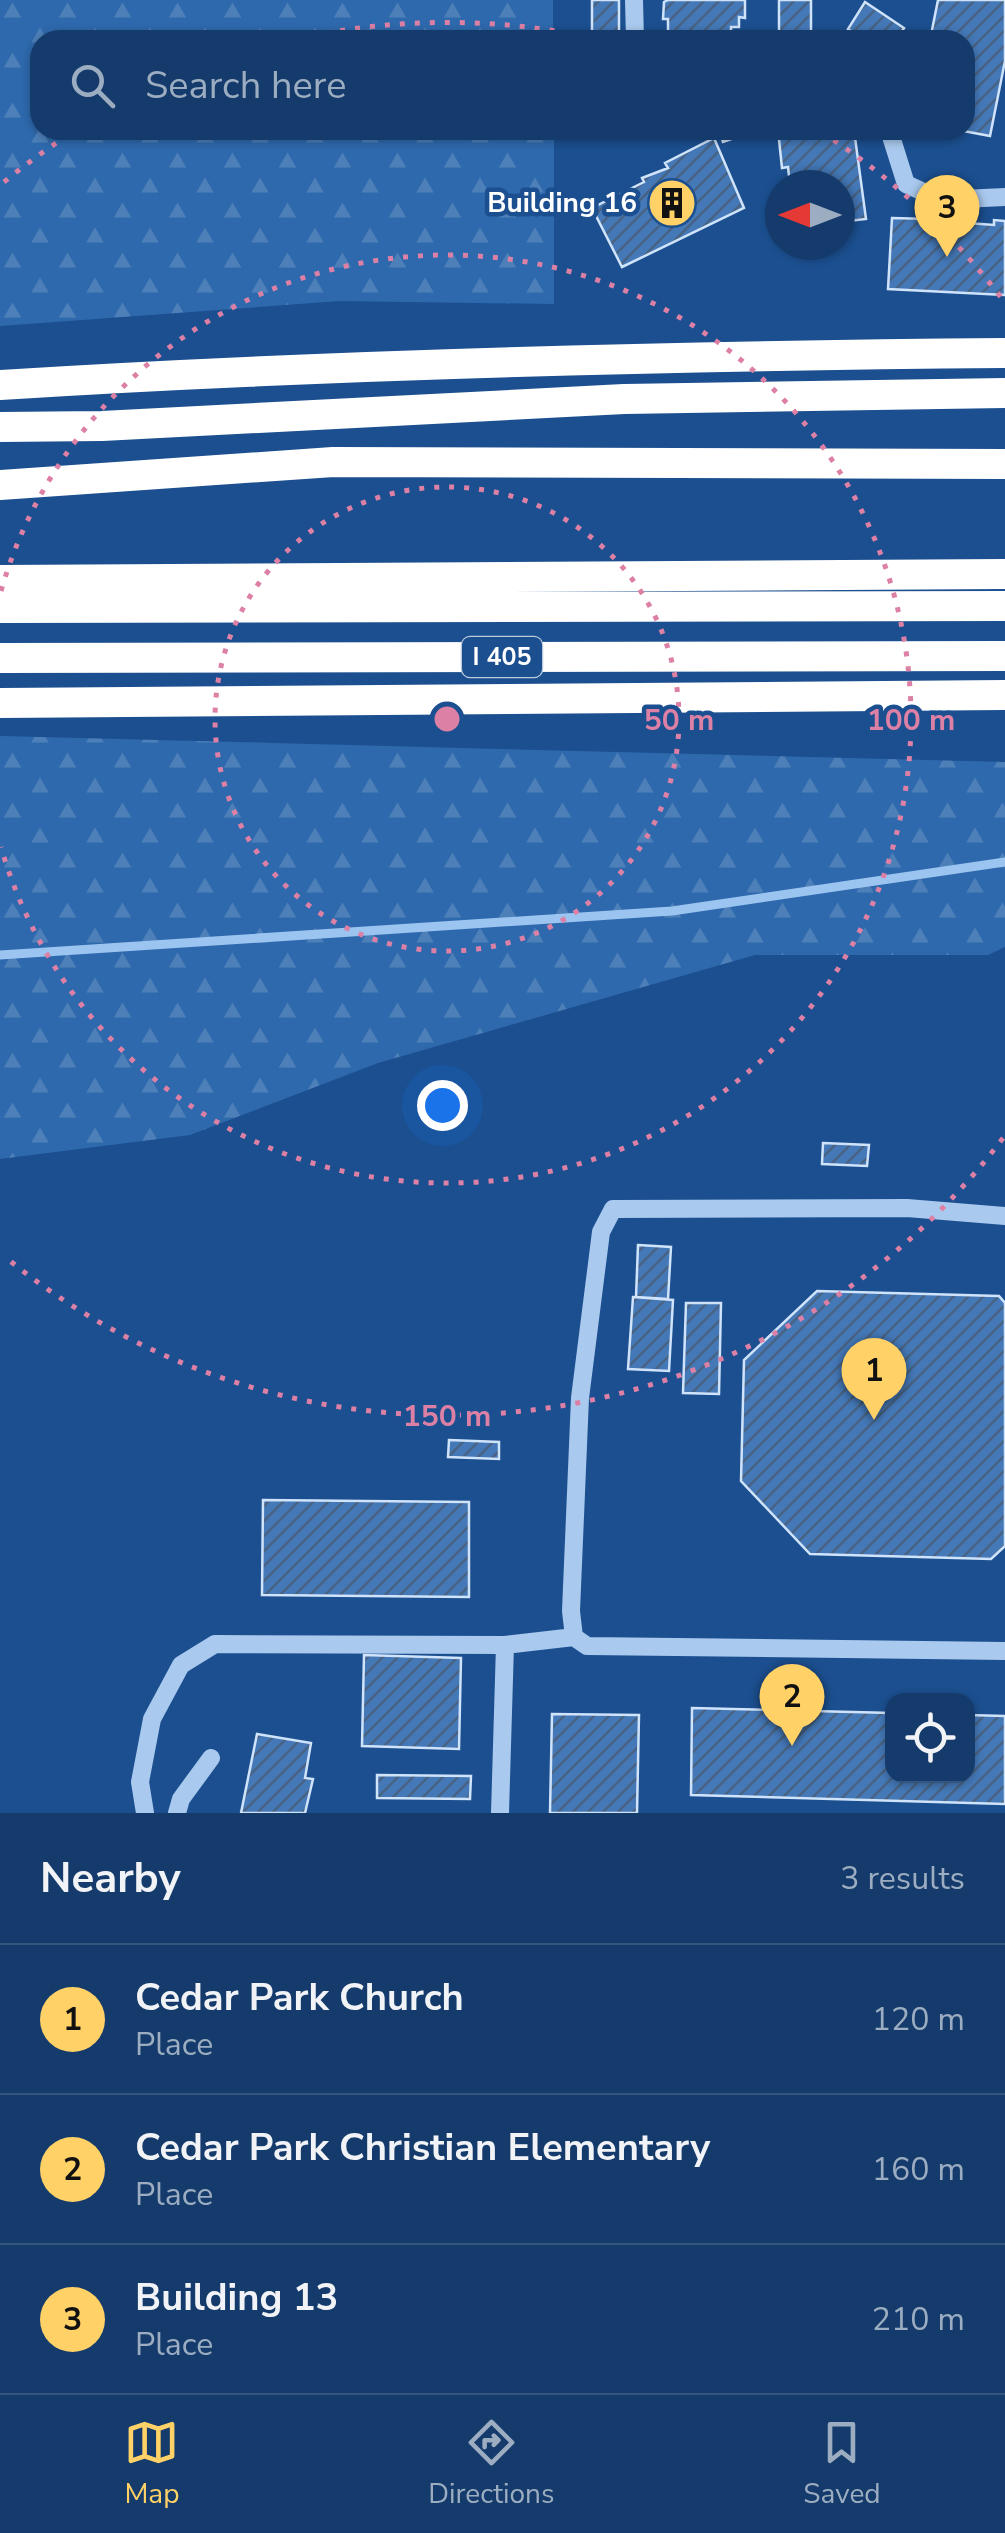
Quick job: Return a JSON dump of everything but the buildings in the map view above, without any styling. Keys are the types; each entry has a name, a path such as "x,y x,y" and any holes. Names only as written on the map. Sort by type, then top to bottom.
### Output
{"highway":[{"path":"0,385 308,366 566,358 1005,353"},
{"path":"0,426 102,426 624,398 1005,394"},
{"path":"0,485 334,462 1005,464"},
{"path":"0,580 1005,574"},
{"name":"I 405","path":"0,608 1005,606"},
{"name":"I 405","path":"0,658 1005,656"},
{"name":"I 405","path":"0,703 1005,695"}],"lane":[{"path":"634,0 635,30"},
{"path":"892,140 906,184 941,200 1005,197"},
{"path":"574,1637 580,1398 600,1232 614,1209 907,1208 1005,1216"},
{"path":"146,1813 140,1782 152,1719 181,1665 216,1644 505,1644 574,1637 586,1646 1005,1650"},
{"path":"500,1813 505,1644"},
{"path":"177,1813 182,1799 211,1758"}],"green space":[{"path":"0,0 553,0 553,30 30,30 30,140 554,140 554,304 340,301 0,326"},
{"path":"0,736 1005,762 1005,947 988,955 755,955 378,1063 190,1135 0,1159"}],"waterway":[{"path":"0,955 672,911 1005,862"}],"place":[{"name":"Building 16","path":"672,203"},
{"name":"Building 13","path":"947,257"},
{"name":"Cedar Park Church","path":"874,1420"},
{"name":"Cedar Park Christian Elementary","path":"792,1746"}]}
